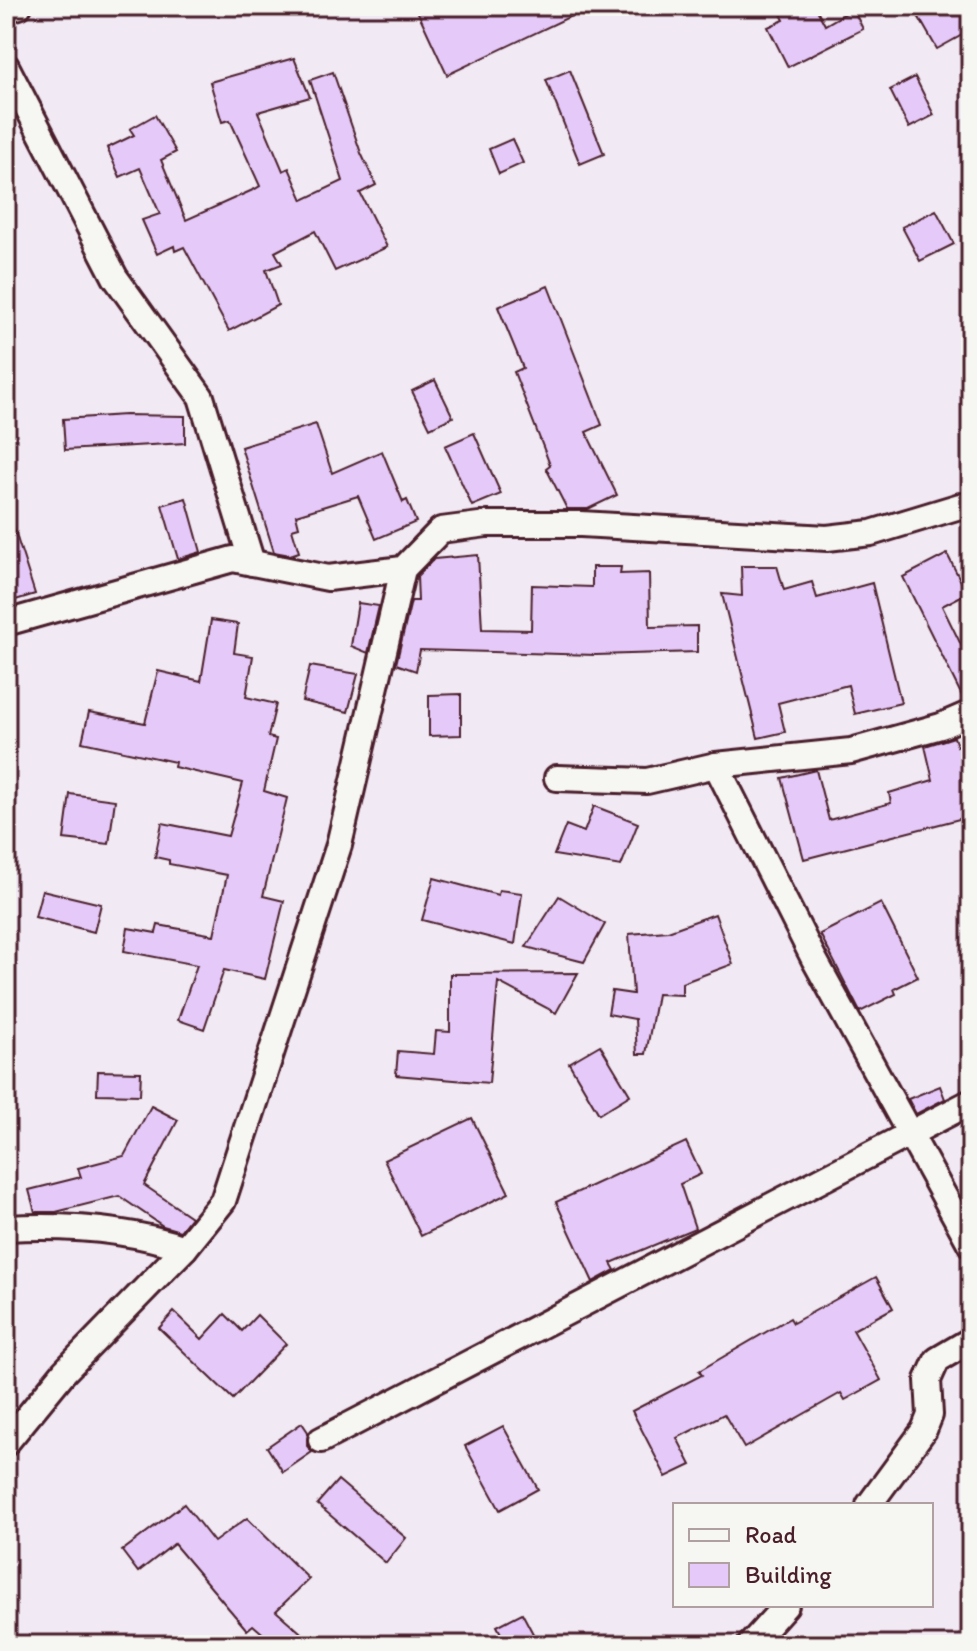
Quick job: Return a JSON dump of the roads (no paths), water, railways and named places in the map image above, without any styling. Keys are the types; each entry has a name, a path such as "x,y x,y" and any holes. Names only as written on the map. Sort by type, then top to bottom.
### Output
{"street":[{"path":"6,10 19,6"},
{"path":"6,66 115,277 201,397 252,563"},
{"path":"6,1443 64,1372 185,1248 223,1201 339,845 403,569 441,530 487,524 581,524 827,538 871,533 960,506 971,508"},
{"path":"6,623 233,559 328,578 403,569"},
{"path":"557,778 647,781 716,765 851,751 941,726 971,713"},
{"path":"716,765 814,959 971,1245"},
{"path":"321,1440 971,1102"},
{"path":"6,1228 39,1226 152,1237 185,1248"},
{"path":"870,1503 924,1430 930,1415 926,1396 928,1380 937,1360 971,1340"},
{"path":"750,1645 784,1607"}]}
